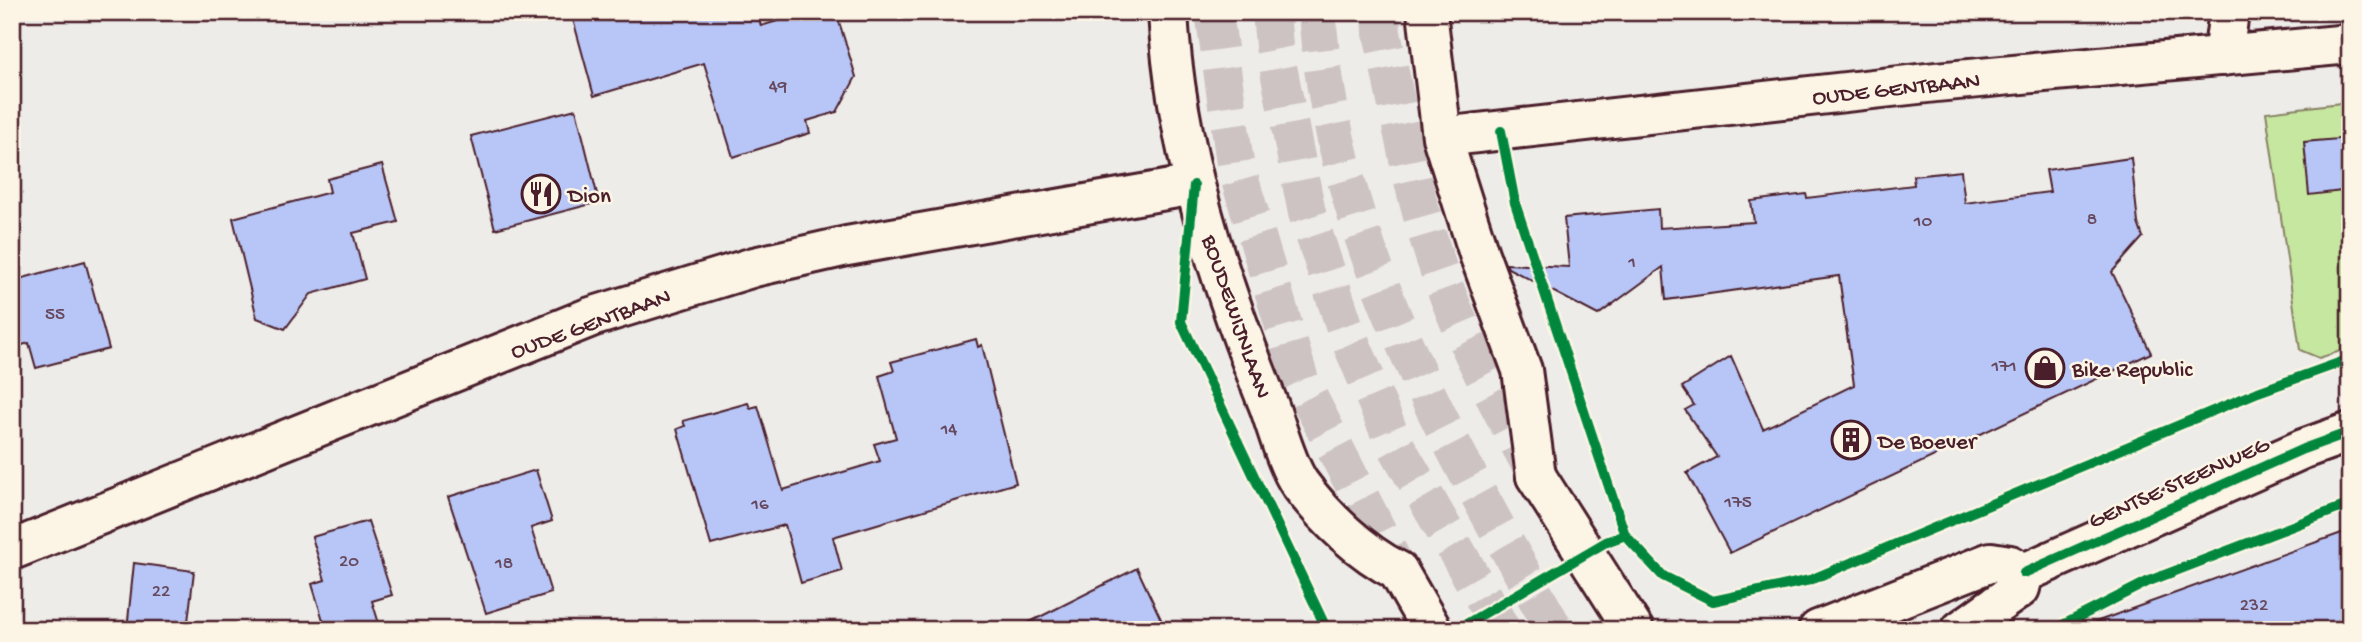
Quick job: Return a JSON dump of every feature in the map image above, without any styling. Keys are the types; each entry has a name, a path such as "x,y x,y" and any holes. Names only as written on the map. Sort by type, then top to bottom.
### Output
{"main road":[{"name":"BOUDEWIJNLAAN","path":"1168,12 1170,43 1194,185 1237,327 1299,483 1368,555 1398,571 1432,630"},
{"path":"1427,12 1442,137 1479,254 1522,370 1536,476 1634,630"},
{"path":"2222,55 2229,12"},
{"name":"OUDE GENTBAAN","path":"1442,137 1936,82 2350,44"},
{"name":"OUDE GENTBAAN","path":"12,551 591,317 754,267 847,246 1194,185"},
{"name":"GENTSE STEENWEG","path":"1961,630 2020,588 2024,573 2303,449 2350,432"},
{"path":"1818,630 1991,562 2010,565 2024,573"}],"green space":[{"path":"2350,102 2350,348 2319,358 2300,350 2266,112"}],"building":[{"path":"571,12 757,12 761,26 807,12 836,12 856,77 837,112 807,121 810,133 733,157 704,63 594,96"},
{"path":"576,109 599,202 495,229 471,136"},
{"path":"2350,138 2350,190 2309,195 2304,142"},
{"path":"2131,158 2138,223 2143,237 2112,272 2151,353 1730,553 1687,473 1717,457 1685,410 1694,405 1682,387 1731,356 1763,429 1854,385 1839,276 1666,300 1663,267 1598,315 1508,268 1506,264 1569,267 1564,218 1658,209 1659,228 1754,222 1751,201 1806,194 1807,198 1914,185 1913,176 1961,171 1965,203 2050,192 2046,170"},
{"path":"382,165 398,222 353,233 365,279 311,294 285,329 257,318 233,218 330,192 327,179"},
{"path":"85,261 109,349 36,368 29,343 12,348 12,281"},
{"path":"976,339 978,347 982,345 1016,483 833,537 842,571 801,583 785,525 711,545 677,429 685,426 683,421 748,403 750,408 758,406 783,490 880,461 874,444 896,438 879,376 894,371 891,362"},
{"path":"536,470 552,521 531,528 551,593 486,613 448,497"},
{"path":"368,521 392,595 372,601 381,630 326,630 312,584 325,580 312,537"},
{"path":"2350,530 2350,630 2091,630 2090,624"},
{"path":"134,563 194,571 187,630 127,630"},
{"path":"1137,568 1166,630 1014,630"}],"tunnel":[{"path":"1214,12 1235,163 1300,380 1398,571"},
{"path":"1271,12 1274,46 1307,213 1346,331 1392,439 1502,630"},
{"path":"1317,12 1327,96 1345,177 1370,257 1400,334 1435,410 1555,630"},
{"path":"1381,12 1382,33 1408,159 1433,252 1452,307 1474,356 1535,474"}],"cycle path":[{"path":"1501,131 1515,203 1625,535 1663,576 1713,601 1810,580 2258,392 2350,359"},
{"path":"1194,185 1181,322 1327,630"},
{"path":"2024,573 2303,449 2350,432"},
{"path":"2053,630 2149,581 2350,504"},
{"path":"1456,630 1606,542 1625,535"}],"place":[{"name":"Dion","path":"541,194"},
{"name":"Bike Republic","path":"2045,368"},
{"name":"De Boever","path":"1851,440"}]}
